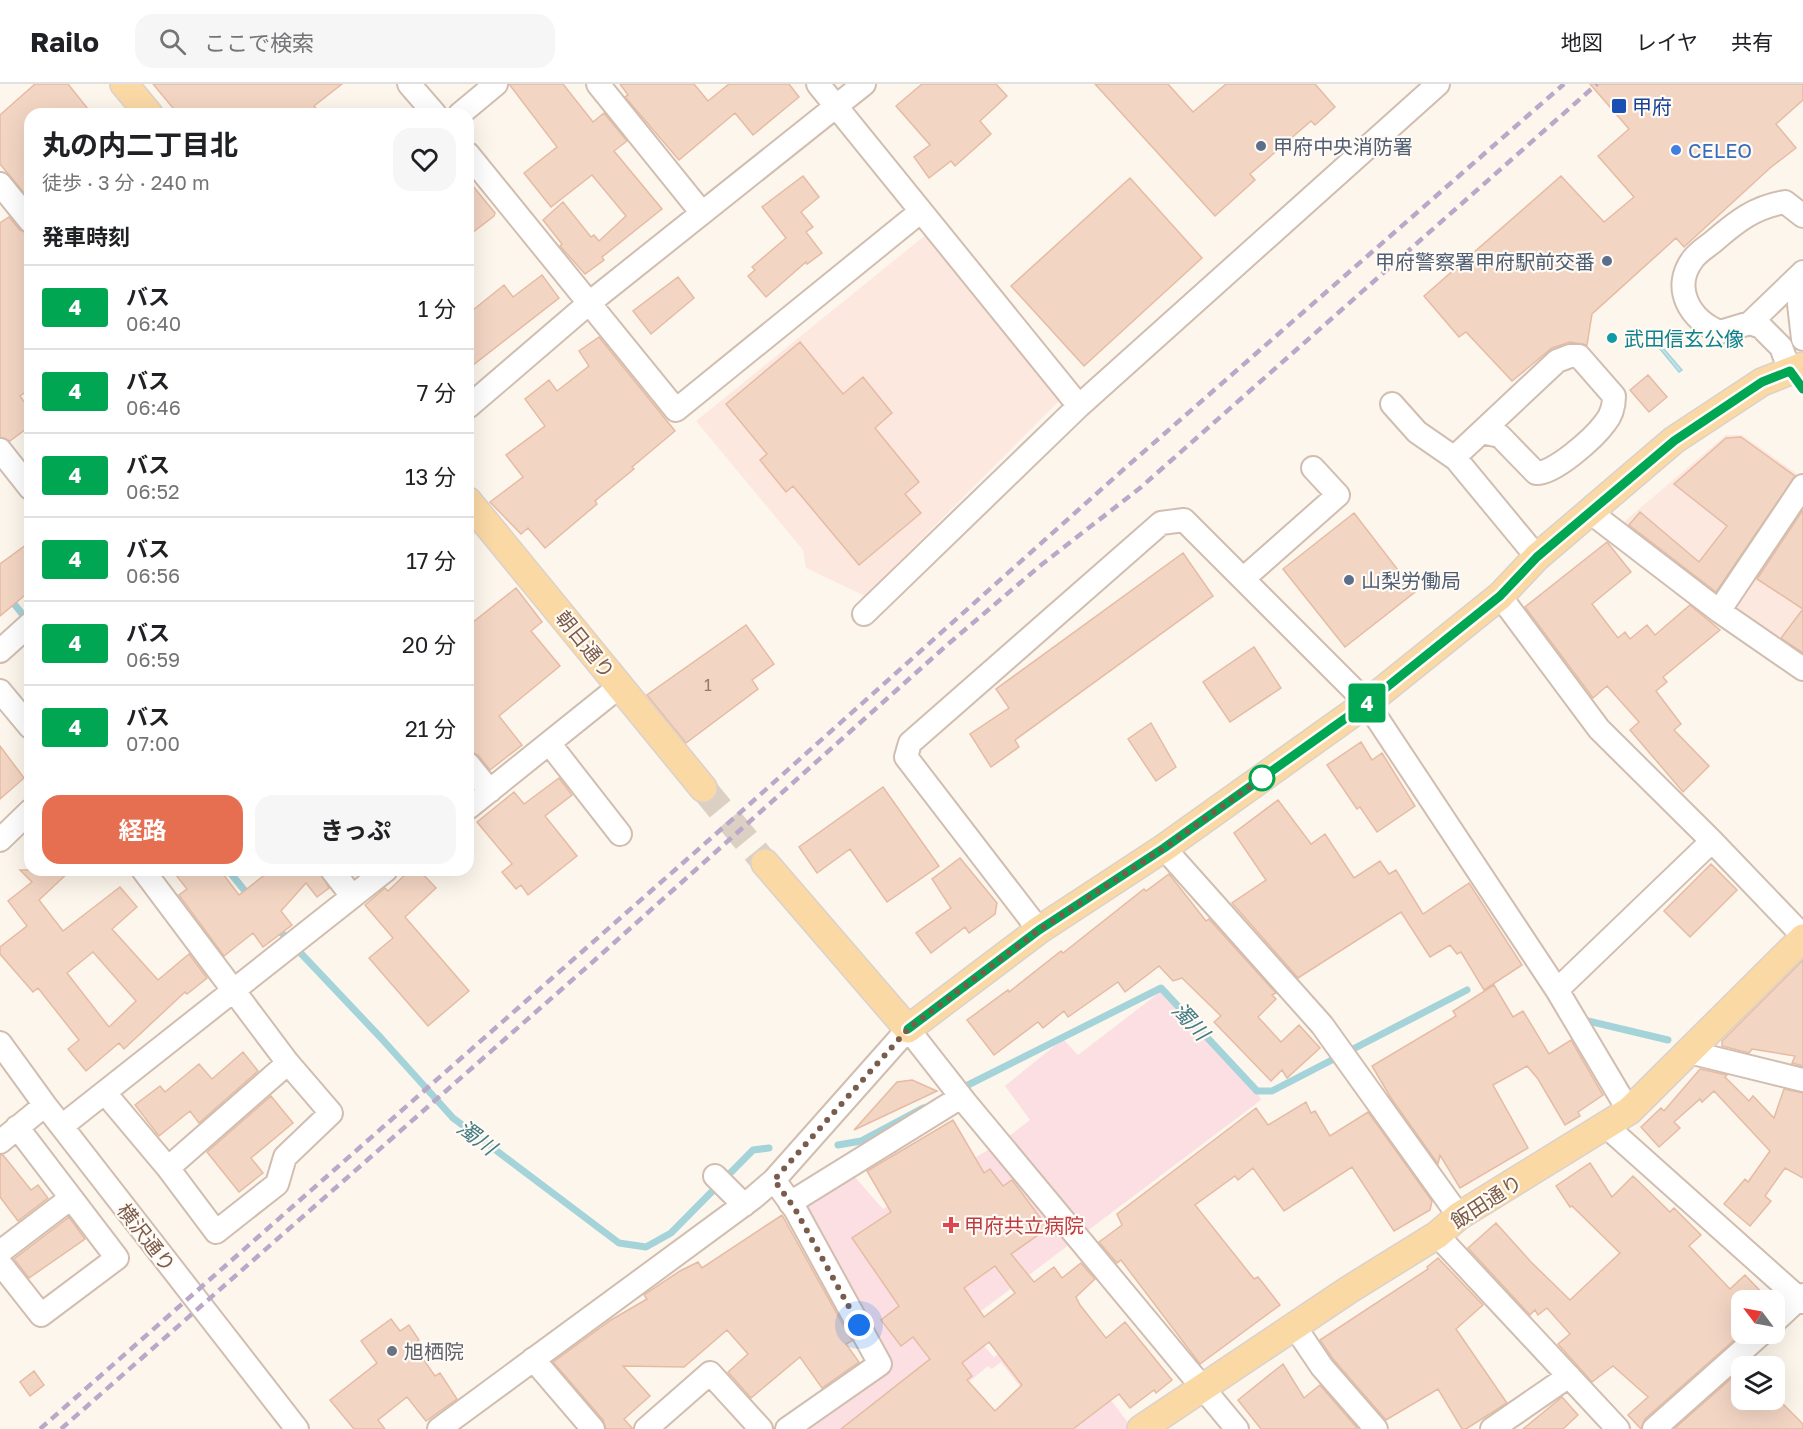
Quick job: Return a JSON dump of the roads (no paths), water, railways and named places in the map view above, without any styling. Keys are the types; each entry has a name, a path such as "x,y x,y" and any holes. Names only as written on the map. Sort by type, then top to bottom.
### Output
{"main road":[{"path":"124,84 144,108"},
{"path":"765,863 908,1029 1039,930 1164,848 1367,703 1500,596 1537,557 1674,441 1762,382 1799,375"},
{"name":"朝日通り","path":"474,508 703,788"},
{"name":"飯田通り","path":"1141,1429 1200,1387 1437,1235 1459,1215 1629,1111 1803,937"}],"street":[{"path":"409,84 430,108"},
{"path":"467,108 496,84"},
{"path":"598,84 702,213"},
{"path":"818,84 1079,406"},
{"path":"474,402 588,304 864,84"},
{"path":"864,614 1079,406 1438,84"},
{"path":"474,162 676,410 920,212"},
{"path":"0,184 24,214"},
{"path":"1802,273 1750,323 1720,332 1697,320 1684,298 1684,285 1693,258 1743,216 1785,202 1803,216"},
{"path":"1802,273 1799,304 1803,339"},
{"path":"1750,323 1761,327 1781,347 1799,375"},
{"path":"1456,459 1494,428 1557,361 1570,356 1579,356 1614,396 1614,405 1605,423 1557,467 1543,473 1536,473 1494,428"},
{"path":"1392,404 1417,432 1456,459 1537,557"},
{"path":"0,450 24,480"},
{"path":"1243,579 1338,495 1313,468"},
{"path":"1719,612 1803,486"},
{"path":"1590,512 1719,612 1803,669"},
{"path":"1039,930 906,758 910,743 1161,523 1184,520 1367,703 1557,990 1629,1111"},
{"path":"1500,596 1599,729 1712,841 1803,937"},
{"path":"0,651 24,629"},
{"path":"474,803 620,686"},
{"path":"0,691 24,720"},
{"path":"549,743 620,834"},
{"path":"474,771 490,791"},
{"path":"0,840 24,817"},
{"path":"1557,990 1712,841"},
{"path":"1164,848 1322,1025 1459,1215"},
{"path":"105,1093 168,1168 216,1232 277,1184 285,1157 331,1113 288,1064 148,876"},
{"path":"337,876 352,896"},
{"path":"62,1126 378,876"},
{"path":"439,1429 744,1205 774,1180 908,1029 961,1097 1237,1429"},
{"name":"横沢通り","path":"0,1043 45,1106 297,1429"},
{"path":"1689,1052 1803,1080"},
{"path":"168,1168 288,1064"},
{"path":"790,1203 961,1097"},
{"path":"0,1263 41,1315 117,1258 71,1198 8,1134 45,1106"},
{"path":"1606,1126 1802,1299 1785,1313"},
{"path":"774,1180 790,1203 880,1364 787,1429"},
{"path":"721,1183 744,1205"},
{"path":"0,1252 71,1198"},
{"path":"1437,1235 1618,1429"},
{"path":"1295,1327 1322,1367 1376,1429"},
{"path":"1654,1429 1750,1344"},
{"path":"532,1359 593,1429"},
{"path":"646,1429 710,1373 761,1429"},
{"path":"1492,1429 1569,1376"}],"water":[{"path":"1652,335 1682,370 1679,372 1650,337"}],"waterway":[{"name":"濁川","path":"0,587 24,616"},
{"name":"濁川","path":"233,876 249,896"},
{"name":"濁川","path":"276,927 453,1118 619,1243 646,1247 671,1233 753,1150 769,1148"},
{"name":"濁川","path":"960,1089 1161,988 1257,1091 1272,1091 1467,990"},
{"name":"濁川","path":"1580,1019 1668,1040"},
{"name":"濁川","path":"838,1145 861,1141 923,1108"}],"tunnel":[{"path":"703,788 765,863"}],"railway":[{"path":"40,1429 743,810 1124,469 1564,84"},
{"path":"61,1429 587,967 947,645 1041,565 1140,488 1597,84"}],"place":[{"name":"甲府","path":"1619,106"},
{"name":"甲府中央消防署","path":"1261,146"},
{"name":"CELEO","path":"1676,150"},
{"name":"甲府警察署甲府駅前交番","path":"1607,261"},
{"name":"武田信玄公像","path":"1612,338"},
{"name":"山梨労働局","path":"1349,580"},
{"name":"甲府共立病院","path":"951,1225"},
{"name":"旭栖院","path":"392,1351"}]}
